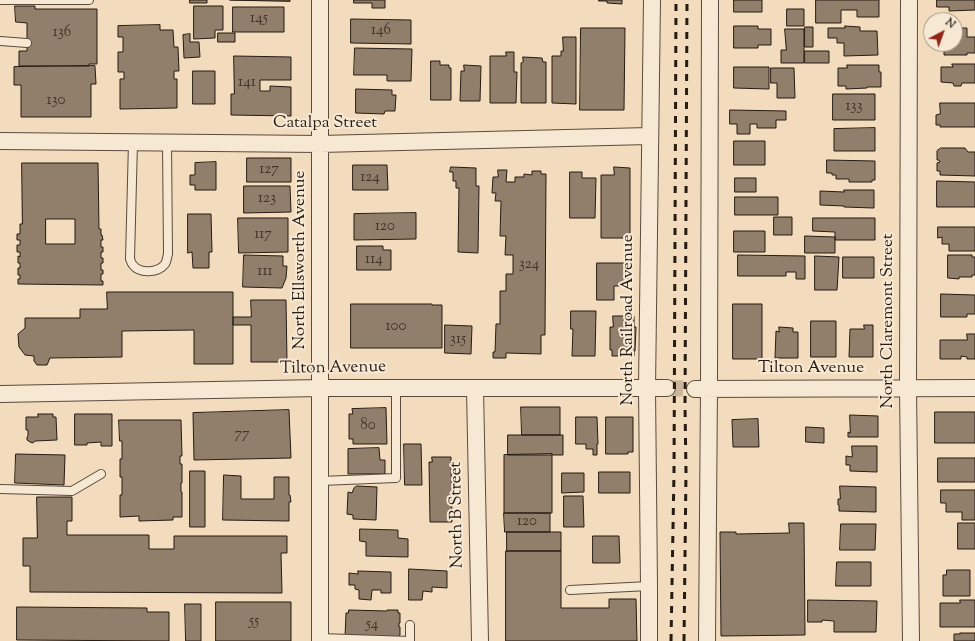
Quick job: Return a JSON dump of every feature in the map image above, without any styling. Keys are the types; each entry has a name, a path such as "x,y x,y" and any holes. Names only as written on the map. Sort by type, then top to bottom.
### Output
{"street":[{"name":"North Ellsworth Avenue","path":"320,0 320,640"},
{"name":"North Railroad Avenue","path":"649,641 647,388 649,136 652,0"},
{"path":"707,641 702,388 710,0"},
{"name":"North Claremont Street","path":"909,0 908,388 911,641"},
{"name":"Catalpa Street","path":"0,141 320,144 649,136"},
{"name":"Tilton Avenue","path":"0,394 320,388 667,388"},
{"name":"North B Street","path":"475,388 480,641"},
{"name":"Tilton Avenue","path":"702,388 975,388"}],"lane":[{"path":"0,0 89,0"},
{"path":"0,41 27,43"},
{"path":"133,142 130,259 133,266 141,270 152,272 165,264 168,254 167,143"},
{"path":"320,481 396,478 396,388"},
{"path":"0,489 72,491 101,474"},
{"path":"570,590 649,586"},
{"path":"320,640 410,641 410,625"}],"building":[{"path":"190,0 207,0 207,3 190,3"},
{"path":"230,0 290,0 290,1"},
{"path":"354,0 385,0 385,8 372,8 372,3 354,3"},
{"path":"599,0 622,0 622,4 607,3 607,1"},
{"path":"734,0 762,0 762,12 734,12"},
{"path":"816,0 879,0 879,17 857,17 857,10 841,10 841,23 816,23"},
{"path":"937,0 975,0 975,10 949,11 949,7 937,7"},
{"path":"15,6 35,6 35,9 97,9 97,64 89,64 89,66 19,66 19,51 27,51 27,23 16,22"},
{"path":"194,6 223,6 223,30 215,30 215,38 194,39"},
{"path":"233,7 284,7 284,32 233,32"},
{"path":"787,9 804,9 804,26 787,26"},
{"path":"351,19 411,20 411,44 351,43"},
{"path":"160,25 160,30 173,30 174,47 178,47 179,71 174,71 174,79 177,79 177,108 120,109 120,79 124,79 124,72 118,72 118,52 123,52 123,37 118,37 118,26"},
{"path":"734,26 758,26 758,29 771,29 771,45 758,45 758,48 734,48"},
{"path":"845,26 860,27 860,31 877,31 878,55 844,56 844,43 837,43 837,38 828,38 828,28 845,28"},
{"path":"805,27 813,27 813,47 805,47"},
{"path":"581,28 625,28 624,110 580,110"},
{"path":"963,28 967,28 967,37 975,37 975,53 967,53 967,55 944,55 944,52 963,52"},
{"path":"785,29 804,29 804,63 781,63 781,50 786,50"},
{"path":"218,33 235,33 235,42 218,42"},
{"path":"190,34 190,42 199,42 200,57 184,58 183,35"},
{"path":"563,37 576,37 576,104 552,103 552,56 561,56 561,51 563,51"},
{"path":"355,48 412,49 411,81 387,81 387,75 354,75"},
{"path":"805,51 829,51 829,63 805,63"},
{"path":"506,52 514,52 514,72 517,72 516,103 490,103 490,56 506,56"},
{"path":"234,56 291,57 291,80 260,80 260,91 270,91 270,86 291,87 291,116 231,115 231,94 234,94"},
{"path":"523,57 542,58 543,62 546,62 546,103 521,103 521,63 523,62"},
{"path":"431,61 440,61 440,65 449,65 449,68 451,68 451,100 431,100"},
{"path":"952,64 975,64 975,83 962,83 961,86 954,86 953,83 941,82 941,67 953,67"},
{"path":"464,65 481,66 480,101 460,101 461,71 464,71"},
{"path":"847,65 879,65 879,72 881,72 881,87 846,89 846,86 838,86 838,68 847,68"},
{"path":"95,66 96,84 91,84 91,117 21,117 21,85 14,85 14,67"},
{"path":"734,67 769,67 769,89 734,88"},
{"path":"771,68 794,68 795,98 777,98 777,83 771,83"},
{"path":"193,71 215,71 215,104 193,104"},
{"path":"356,89 392,90 392,95 396,95 395,111 385,111 384,114 356,113"},
{"path":"833,94 875,94 875,120 833,120"},
{"path":"940,103 975,103 975,127 940,127 940,125 936,125 936,115 940,114"},
{"path":"730,110 786,111 786,120 776,120 776,128 757,128 757,124 750,124 750,134 737,134 737,124 730,124"},
{"path":"875,128 875,151 834,151 834,129"},
{"path":"734,141 765,141 765,165 734,165"},
{"path":"941,148 965,148 968,152 975,152 975,176 940,175 940,171 937,171 937,163 940,162 937,160 937,151"},
{"path":"247,158 291,158 291,182 247,182"},
{"path":"827,160 875,161 875,180 872,180 872,182 849,182 849,179 836,179 836,175 827,173"},
{"path":"216,162 216,190 195,190 195,185 190,185 190,175 195,175 195,163"},
{"path":"22,163 98,163 99,229 101,229 103,240 101,240 103,252 101,252 101,258 103,258 103,263 101,263 101,270 103,270 103,274 101,274 101,281 103,281 103,285 18,284 20,275 18,275 18,268 20,268 20,263 18,263 18,256 20,257 20,252 17,252 17,245 20,245 20,240 17,240 17,234 20,234 20,224 22,224","holes":["46,219 75,219 75,244 46,244"]},
{"path":"353,165 387,165 388,190 353,190"},
{"path":"451,167 476,168 476,186 479,186 478,253 458,252 459,188 456,188 456,181 453,181 453,172 450,172"},
{"path":"614,167 630,168 630,238 601,238 601,175 614,175"},
{"path":"498,170 507,170 506,182 515,182 515,177 524,177 524,174 532,175 532,171 541,171 541,174 546,174 545,335 541,335 541,354 506,353 506,358 493,358 493,352 495,352 496,324 500,324 500,291 506,291 506,274 513,274 513,255 505,255 506,236 500,236 501,201 495,201 496,193 492,193 493,177 498,177"},
{"path":"570,172 582,172 582,178 596,178 595,218 570,218"},
{"path":"735,178 756,178 756,192 735,192"},
{"path":"937,181 975,182 975,207 937,207"},
{"path":"244,186 290,186 291,212 244,213"},
{"path":"844,190 874,190 874,208 820,205 820,191 844,192"},
{"path":"735,197 778,197 778,215 735,215"},
{"path":"416,213 416,239 354,240 354,214"},
{"path":"188,214 211,214 212,252 209,252 209,268 193,268 192,252 188,253"},
{"path":"774,217 792,217 792,235 774,235"},
{"path":"238,218 288,218 288,252 239,253"},
{"path":"813,218 875,218 875,240 835,240 835,232 813,231"},
{"path":"938,227 975,227 975,251 949,251 949,244 942,244 942,237 938,238"},
{"path":"734,231 765,231 765,252 734,252"},
{"path":"805,236 835,237 835,253 805,253"},
{"path":"357,246 383,246 383,250 391,250 391,270 357,270"},
{"path":"244,255 283,256 283,266 287,266 286,278 282,288 243,287"},
{"path":"738,255 805,256 805,279 796,279 796,272 786,272 786,276 738,276"},
{"path":"948,255 972,255 972,257 975,257 975,275 972,275 972,277 959,277 959,279 948,278"},
{"path":"815,256 839,257 837,290 815,290"},
{"path":"843,257 874,257 874,278 843,278"},
{"path":"597,263 628,263 628,286 614,286 614,300 597,300"},
{"path":"107,292 233,292 233,364 194,364 194,330 122,331 122,357 50,358 47,365 37,365 34,361 34,356 25,355 19,347 18,334 25,328 25,318 80,318 80,309 107,309"},
{"path":"941,294 975,295 975,314 967,314 967,317 941,317"},
{"path":"251,300 286,300 287,362 251,362 251,325 233,325 233,317 251,317"},
{"path":"351,304 442,305 442,348 351,348"},
{"path":"733,304 762,304 762,359 733,359"},
{"path":"571,311 596,311 595,356 572,356 573,329 571,329"},
{"path":"613,316 634,316 634,327 636,327 634,356 612,356 612,350 610,350 610,327 613,327"},
{"path":"811,321 836,321 836,357 811,357"},
{"path":"445,325 472,326 471,354 445,353"},
{"path":"864,325 873,325 873,357 849,357 850,329 864,329"},
{"path":"779,327 793,328 793,332 798,332 798,358 775,358 776,331 779,332"},
{"path":"967,334 975,334 975,359 967,359 967,357 961,356 961,359 940,359 940,340 967,340"},
{"path":"521,407 560,407 560,435 522,435"},
{"path":"386,408 387,444 353,444 353,439 349,439 349,414 353,414 352,409"},
{"path":"289,410 291,458 194,460 193,413"},
{"path":"935,412 975,412 975,443 935,443"},
{"path":"38,414 53,414 53,417 56,417 57,440 35,441 33,443 27,440 28,430 26,430 26,417 38,417"},
{"path":"75,414 112,414 112,446 101,446 101,442 87,443 87,445 75,445"},
{"path":"850,415 878,416 878,437 848,437 848,432 850,433"},
{"path":"576,417 597,417 597,455 593,455 593,449 586,449 586,444 576,444"},
{"path":"606,417 633,417 633,452 628,452 628,454 606,454"},
{"path":"758,419 759,447 733,447 732,420"},
{"path":"119,420 181,420 182,456 180,456 180,464 182,464 182,517 173,517 173,520 139,521 139,516 120,517 122,477 120,477 120,459 122,459 122,441 120,441"},
{"path":"806,427 824,428 824,443 806,442"},
{"path":"508,435 563,435 563,455 508,455"},
{"path":"404,444 421,444 422,485 405,485"},
{"path":"852,446 877,446 877,472 850,471 850,465 846,465 846,456 852,457"},
{"path":"379,448 380,460 385,460 385,474 348,474 348,449"},
{"path":"16,454 65,455 64,485 15,483"},
{"path":"552,454 552,513 504,513 504,455"},
{"path":"432,457 451,457 452,522 430,522 429,462 432,462"},
{"path":"938,458 975,458 975,482 938,482"},
{"path":"190,471 205,471 205,527 190,527"},
{"path":"599,472 630,472 630,493 599,493"},
{"path":"562,473 584,473 584,492 562,493"},
{"path":"224,475 241,476 241,499 274,499 274,477 289,477 289,495 291,502 289,502 289,521 223,520"},
{"path":"357,486 377,487 376,520 353,519 353,515 347,514 348,492 352,493 354,488"},
{"path":"840,486 876,487 876,512 839,511 838,499 840,499"},
{"path":"941,490 975,490 975,520 962,520 962,512 946,512 946,503 941,503"},
{"path":"564,496 583,496 584,527 564,527"},
{"path":"37,497 72,497 72,521 67,521 67,535 149,535 149,549 174,549 174,536 287,536 287,553 281,553 282,593 30,592 30,566 23,566 23,538 37,538"},
{"path":"504,513 550,513 550,532 505,532"},
{"path":"789,523 804,523 805,635 721,636 720,532 736,532 736,534 789,533"},
{"path":"958,523 975,523 975,549 958,549"},
{"path":"841,524 876,524 875,550 840,550"},
{"path":"360,529 398,530 398,538 408,539 408,557 366,556 366,542 360,541"},
{"path":"507,532 561,532 561,551 507,551"},
{"path":"593,536 619,536 620,563 593,563"},
{"path":"506,551 561,551 561,608 609,608 609,599 636,599 637,641 506,641"},
{"path":"837,562 871,562 871,586 836,586"},
{"path":"409,569 447,571 447,588 432,587 432,592 423,591 422,600 409,600"},
{"path":"947,570 970,570 970,596 943,596 943,575 946,575"},
{"path":"358,571 391,572 391,593 381,593 381,590 372,590 371,600 359,599 359,590 355,589 355,585 349,585 349,573 358,574"},
{"path":"808,600 877,601 876,632 834,632 834,621 822,620 822,622 808,622"},
{"path":"960,600 975,600 975,627 940,627 940,603 960,603"},
{"path":"216,602 291,602 291,641 216,641"},
{"path":"185,604 201,604 201,641 186,641"},
{"path":"17,607 147,608 147,612 169,612 169,641 17,640"},
{"path":"349,610 398,610 398,613 400,613 400,635 397,639 345,637 346,613 348,613"},
{"path":"975,633 975,641 954,641 954,634"}],"tunnel":[{"path":"667,388 695,389"}],"railway":[{"path":"671,641 674,472 676,0"},
{"path":"684,641 686,472 687,0"}]}
